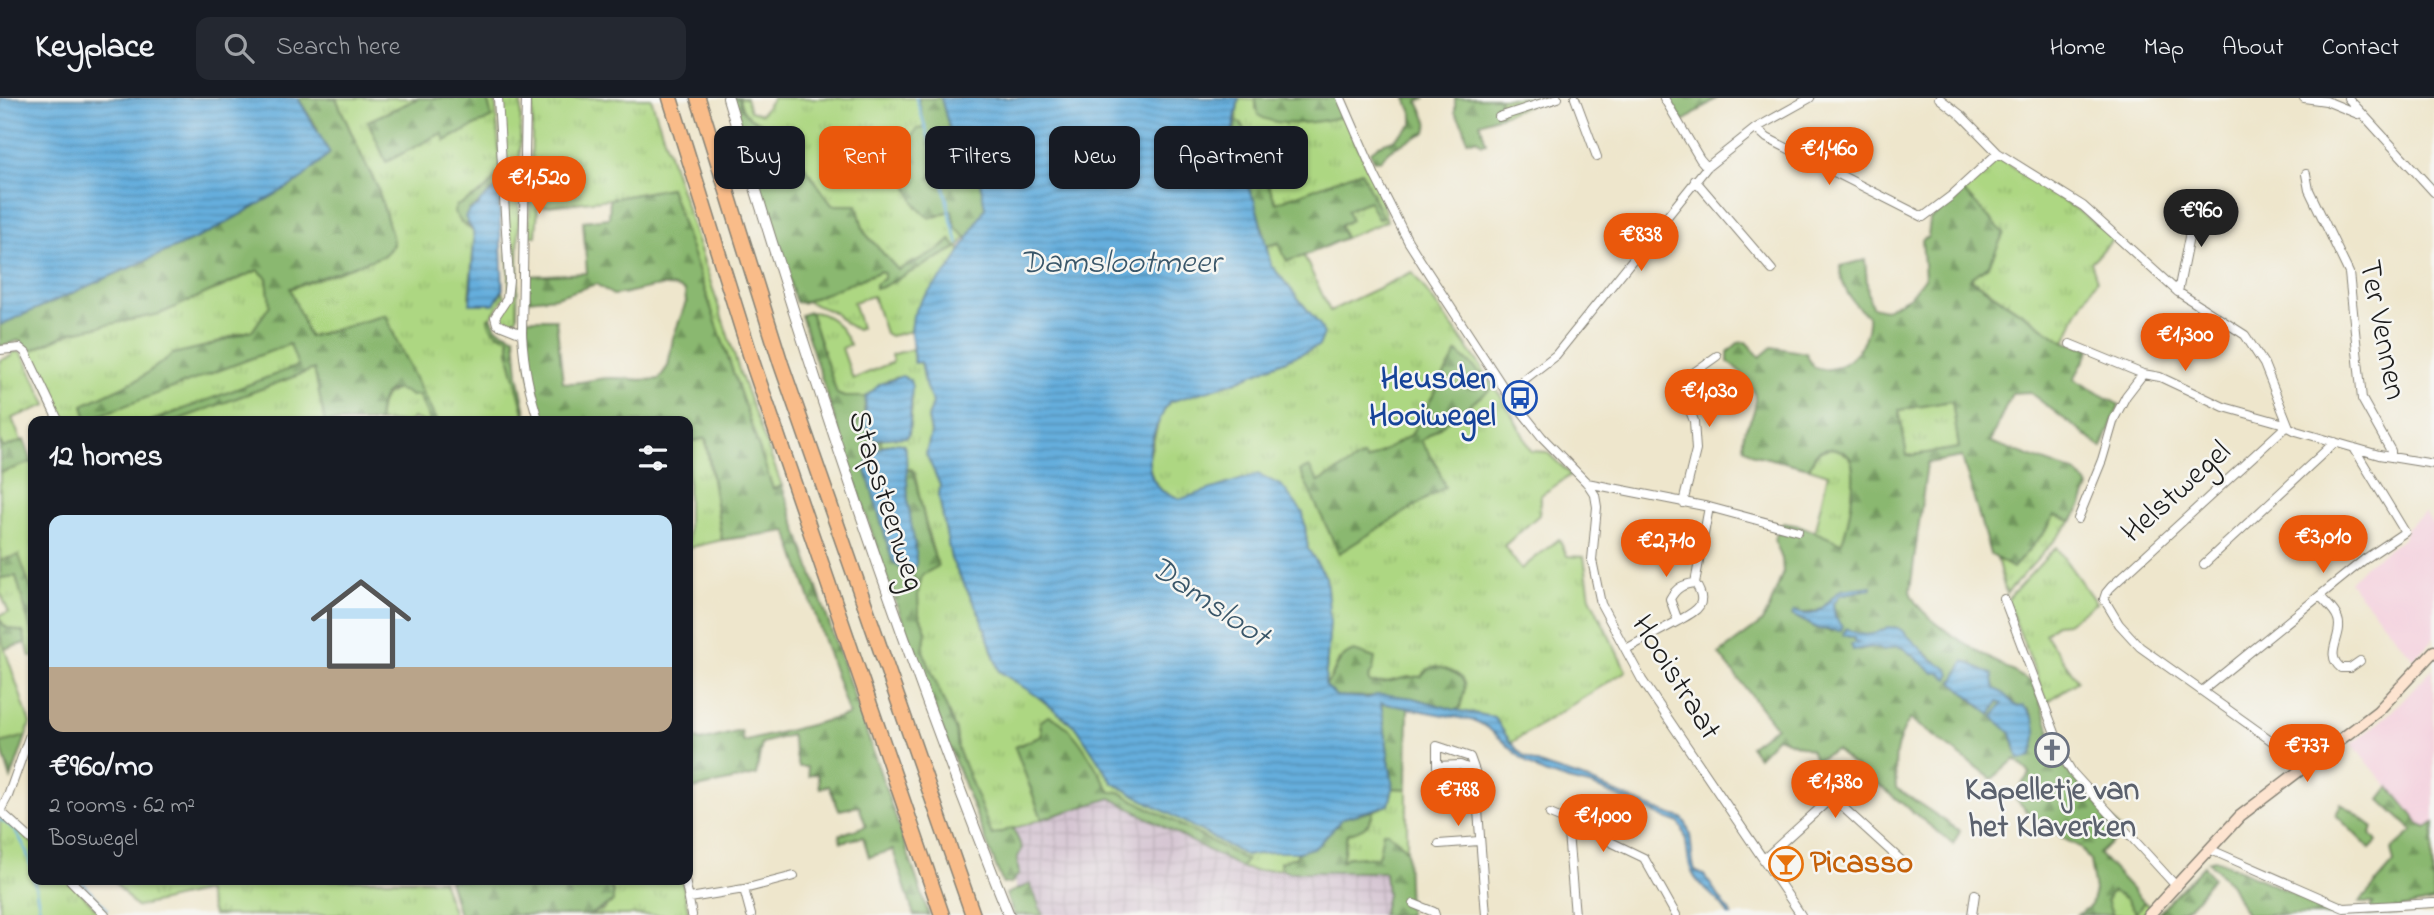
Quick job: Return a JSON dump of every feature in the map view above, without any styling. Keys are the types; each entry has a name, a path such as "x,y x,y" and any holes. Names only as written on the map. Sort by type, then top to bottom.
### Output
{"highway":[{"path":"670,98 754,367 942,915"},
{"path":"698,98 781,364 973,915"}],"main road":[{"path":"2150,915 2248,809 2378,711 2434,651"}],"street":[{"path":"498,98 509,280 507,299 495,317 498,324 522,334"},
{"path":"526,98 522,334 524,366 537,416"},
{"name":"Stapsteenweg","path":"728,98 882,579 1009,915"},
{"name":"Hooistraat","path":"1341,98 1375,176 1408,241 1507,393 1542,437 1587,483 1595,495 1597,507 1592,559 1601,604 1642,680 1765,858 1801,915"},
{"path":"1499,117 1558,98"},
{"path":"1575,98 1597,157"},
{"path":"1664,98 1707,167"},
{"path":"1507,393 1556,355 1707,167 1756,128 1810,98"},
{"path":"1940,98 1998,153 2084,206 2178,292 2249,339 2267,371 2289,427"},
{"path":"2304,98 2328,100 2361,115"},
{"path":"2348,98 2434,192"},
{"path":"1756,128 1767,138 1923,217 1951,196 1998,153"},
{"name":"Ter Vennen","path":"2306,174 2309,191 2349,273 2362,399 2391,451 2391,456"},
{"path":"1695,180 1772,270"},
{"path":"2178,292 2196,202"},
{"path":"2070,344 2143,374 2160,377 2224,407 2354,448 2434,464"},
{"path":"0,350 20,348 26,353 56,416"},
{"path":"1683,503 1696,450 1694,421 1679,383 1717,356"},
{"path":"2078,519 2102,460 2114,419 2126,396 2143,374"},
{"name":"Helstwegel","path":"2202,691 2140,647 2119,624 2104,599 2111,587 2283,429 2289,427"},
{"path":"2204,564 2335,442"},
{"path":"2304,767 2293,756 2202,691 2364,560 2405,532 2354,448"},
{"path":"1587,483 1709,507 1798,531"},
{"path":"1626,649 1697,611 1702,600 1701,592 1695,583 1709,507"},
{"path":"1678,621 1670,599 1675,590 1685,584 1695,583"},
{"path":"2320,596 2339,622 2333,651 2335,661 2341,668 2350,667 2360,661"},
{"path":"2004,599 2071,771 2177,887"},
{"path":"28,740 0,811 28,836"},
{"path":"1475,771 1460,765 1437,768 1437,746 1470,757 1475,771 1485,915"},
{"path":"1765,858 1829,800 1836,800 1905,864"},
{"path":"1550,814 1644,858 1676,915"},
{"path":"1567,821 1575,915"},
{"path":"1440,844 1479,841"},
{"path":"2209,849 2344,908 2434,903"},
{"path":"690,898 744,889 794,876"},
{"path":"75,885 105,915"},
{"path":"686,885 692,915"},
{"path":"744,889 751,915"},
{"path":"1972,915 1975,894"},
{"path":"1414,904 1434,912 1435,915"}],"shaded area":[{"path":"2425,513 2434,527 2434,638 2414,659 2349,582 2365,565 2403,539 2407,527"},
{"path":"2433,668 2434,823 2427,828 2420,825 2352,744 2389,714"},
{"path":"1111,798 1241,868 1258,871 1281,869 1288,872 1385,872 1387,895 1382,915 1024,915 1014,881 1019,874 1017,859 1021,848 1013,828"}],"green space":[{"path":"298,98 336,98 377,186 393,246 383,256 290,288 309,337 386,315 434,416 428,416 419,395 411,396 392,390 382,399 379,416 324,416 314,369 188,416 165,416 298,366 290,344 98,416 86,416 83,405 139,379 173,354 207,346 253,330 270,305 267,278 258,270 160,314 72,332 28,352 20,340 0,347 0,325 208,233 299,181 318,129"},
{"path":"336,98 419,98 368,121 442,132 445,140 491,117 487,98 495,98 501,174 497,174 491,185 474,197 461,222 473,231 469,297 499,298 502,292 505,296 488,318 498,334 509,338 510,359 523,416 434,416 386,315 308,337 289,289 383,256 393,246 377,186"},
{"path":"419,98 487,98 492,117 445,141 442,133 386,162 368,121"},
{"path":"500,98 521,98 517,317 512,325 499,322 499,315 510,297"},
{"path":"533,98 651,98 741,376 782,486 773,489 670,188 610,199 538,207 536,236 529,236"},
{"path":"732,98 739,98 741,107 749,117 768,126 741,126"},
{"path":"739,98 746,98 750,111 761,114 773,98 918,98 925,129 911,144 911,126 819,126 819,186 805,167 805,126 768,126 749,117 741,107"},
{"path":"918,98 941,98 949,126 925,128"},
{"path":"1239,98 1256,99 1256,109 1333,119 1344,116 1380,193 1387,221 1345,238 1340,225 1347,210 1369,200 1378,219 1360,172 1276,203 1270,189 1308,189 1308,126 1242,126 1236,121"},
{"path":"1255,98 1337,98 1344,116 1312,122 1276,122 1258,115"},
{"path":"1406,98 1426,98 1418,102 1428,123 1426,132 1395,147 1381,160 1374,161 1370,152 1393,140 1413,124"},
{"path":"1455,98 1499,98 1502,115 1480,123 1486,143 1482,144 1476,139 1467,140 1464,127 1455,112"},
{"path":"1499,98 1549,98 1502,115"},
{"path":"1667,98 1717,98 1683,122"},
{"path":"925,128 925,189 981,189 985,208 968,239 955,227 952,210 930,218 912,197 908,189 911,189 911,138 917,129"},
{"path":"1997,157 2115,238 2091,262 2097,280 2076,314 2065,342 1970,278 1962,190"},
{"path":"805,167 832,205 857,205 864,232 898,270 939,250 951,240 957,248 880,288 875,288 875,284 884,279 884,273 881,271 802,303 796,302 761,189 805,189"},
{"path":"1361,171 1383,218 1378,219 1369,201 1347,210 1351,220 1340,226 1345,238 1287,261 1278,243 1266,246 1249,189 1270,189 1276,203"},
{"path":"497,174 501,174 498,193 495,190 469,211 467,223 473,231 461,222 454,212 456,206 485,189"},
{"path":"670,188 773,489 782,486 929,915 914,915 893,850 869,857 863,837 841,842 839,835 866,826 859,806 839,810 829,786 820,788 817,773 809,776 807,767 799,767 791,735 762,743 756,775 693,789 693,738 701,741 741,731 743,742 849,715 787,531 722,540 706,438 693,441 693,416 541,416 529,371 527,319 556,319 563,382 608,378 659,379 668,366 673,338 686,302 685,291 677,287 659,286 613,295 596,284 556,297 528,300 528,276 587,273 583,221 609,218 610,199"},
{"path":"821,189 910,189 917,208 936,217 952,210 955,227 966,237 948,271 920,304 911,331 890,336 885,333 873,296 853,302 861,328 857,330 835,313 806,301 881,271 885,275 880,281 880,288 957,248 950,240 939,250 898,270 864,232 857,205 832,205"},
{"path":"1962,190 2004,233 1989,265 1970,279 2065,342 2091,348 2074,379 2119,405 2102,448 2029,392 2012,393 1990,442 2077,473 2089,487 2072,521 2054,515 2048,528 2013,568 1990,554 1962,457 1927,463 1910,591 1916,603 1945,629 2033,683 2057,750 2050,746 2049,751 2123,832 2099,854 2144,902 2136,913 2126,899 2112,891 2107,900 2112,915 2078,915 2091,905 2095,891 2090,861 2080,847 2031,815 2013,796 2030,773 2015,759 1992,779 1910,719 1896,752 1896,788 1960,831 1953,844 1835,750 1816,760 1811,750 1777,737 1758,757 1750,746 1776,727 1719,654 1761,623 1769,609 1783,572 1782,559 1774,539 1783,523 1801,526 1841,543 1853,489 1851,460 1845,453 1835,449 1821,450 1809,468 1755,455 1744,448 1744,432 1754,410 1755,395 1745,376 1728,362 1728,352 1738,343 1746,342 1760,357 1772,347 1806,353 1813,367 1835,368 1844,364 1860,348 1868,327 1868,316 1848,294 1840,266 1865,260 1872,307 1884,310 1909,297 1925,277 1922,240 1928,237 1930,219","holes":["1952,401 1959,448 1907,456 1899,410","1871,587 1839,595 1833,604 1838,623 1832,632 1814,627 1792,615 1796,611 1808,613 1820,610 1841,590","1881,633 1917,646 1948,669 1934,673 1897,646 1884,650 1871,647 1859,650 1858,642 1851,637","1960,687 2012,700 2014,705 2028,709 2033,716 2016,752 2011,733 1994,717 2002,704 1998,702 1991,714 1975,703"]},
{"path":"1278,243 1287,261 1304,256 1330,311 1412,272 1494,386 1531,451 1547,452 1571,475 1541,495 1539,515 1504,546 1521,569 1559,539 1567,556 1584,557 1590,597 1626,671 1511,743 1494,717 1455,710 1460,707 1458,675 1443,669 1433,668 1421,677 1369,683 1368,678 1339,660 1325,685 1330,622 1326,577 1308,549 1303,513 1202,494 1181,499 1162,491 1153,479 1148,462 1159,420 1169,402 1232,383 1319,346 1320,325 1271,265 1266,246","holes":["1457,352 1494,386 1421,441 1437,466 1339,553 1319,482 1363,456 1366,461 1411,435"]},
{"path":"258,270 267,278 270,305 253,330 173,355 139,379 83,405 86,416 60,416 28,352 72,332 105,325 220,288"},
{"path":"810,312 829,318 843,332 850,345 842,348 853,379 893,362 891,355 912,349 914,363 921,362 926,388 933,403 928,418 931,433 926,454 940,485 939,497 951,559 981,617 999,671 1037,696 1077,728 1113,783 1246,856 1270,852 1298,852 1297,857 1280,862 1281,869 1258,871 1241,868 1245,860 1119,792 1111,793 1074,736 1040,722 1042,736 1015,747 1042,819 992,836 958,749 956,731 923,651 926,631 919,614 917,593 922,575 938,566 912,469 906,469 906,450 886,444 881,447 881,438 907,437 909,434 912,407 910,380 898,377 892,379 881,384 866,397 844,397 837,394"},
{"path":"810,312 837,394 844,397 866,397 864,411 876,439 881,438 881,447 873,453 866,470 892,560 900,569 912,572 906,469 914,471 929,541 938,566 922,575 918,593 919,614 926,631 923,651 956,731 958,749 992,835 1013,828 1022,848 1017,859 1019,874 1011,883 1003,884 885,573 801,315"},
{"path":"491,317 496,328 515,337 518,374 527,416 523,416 510,359 509,338 492,329 488,318"},
{"path":"290,344 299,366 165,416 95,416"},
{"path":"12,352 20,352 23,355 47,405 12,418 21,441 3,449 0,440 0,360 12,356"},
{"path":"1457,352 1495,386 1421,441 1437,466 1445,487 1339,553 1300,471 1309,467 1319,482 1363,456 1366,461 1411,435"},
{"path":"315,369 324,416 188,416"},
{"path":"397,389 418,395 428,416 379,416 382,401"},
{"path":"1952,401 1959,448 1907,456 1899,410"},
{"path":"705,438 722,540 693,547 693,441"},
{"path":"0,440 3,448 24,440 28,463 0,473"},
{"path":"1834,448 1848,456 1853,469 1851,503 1841,543 1814,533 1828,474 1809,468 1818,453"},
{"path":"28,464 28,580 19,555 0,560 0,473"},
{"path":"2054,515 2072,521 2006,594 1997,559 2013,568 2048,528"},
{"path":"2056,547 2096,603 2067,623 2056,624 2045,634 2078,681 2047,702 2007,600"},
{"path":"19,555 28,580 28,619 16,576 0,578 0,560"},
{"path":"16,576 28,619 28,650 23,632 8,628 2,623 0,615 9,612 0,593 0,578"},
{"path":"0,620 5,627 23,632 26,643 4,649"},
{"path":"0,635 28,717 28,730 26,736 0,743"},
{"path":"1354,651 1375,658 1368,678 1370,683 1421,677 1433,667 1454,673 1465,686 1460,708 1455,710 1403,697 1336,696 1325,685 1343,657"},
{"path":"1381,703 1408,707 1407,789 1393,788"},
{"path":"1048,716 1058,720 1076,737 1111,792 1119,792 1246,860 1241,868 1111,798 1042,819 1015,747 1042,736 1040,722"},
{"path":"26,736 11,779 0,743"},
{"path":"2390,787 2420,825 2427,828 2434,823 2434,901 2401,908 2397,913 2367,915 2373,903 2359,903 2394,863 2391,850 2413,831 2380,800"},
{"path":"1393,788 1407,789 1407,851 1398,840 1384,832 1376,858 1348,857 1342,863 1347,834 1368,824 1373,811 1389,805"},
{"path":"2341,803 2373,827 2371,834 2377,842 2370,849 2336,815"},
{"path":"1373,811 1368,824 1347,834 1342,861 1348,857 1376,858 1383,832 1388,832 1407,851 1409,915 1382,915 1387,895 1385,872 1288,872 1281,869 1280,862 1296,857 1298,852 1316,847 1343,818"},
{"path":"0,813 28,839 28,885 74,885 102,915 0,915"},
{"path":"2214,859 2343,915 2246,915 2231,885 2208,861"},
{"path":"2204,865 2212,878 2195,901 2177,913 2156,915"},
{"path":"1030,884 1043,915 1014,915 1006,894"},
{"path":"117,885 444,885 454,915 213,915 206,891 136,907"},
{"path":"450,885 610,885 613,892 613,902 589,915 459,915"},
{"path":"610,885 683,885 689,915 589,915 605,909 613,892"},
{"path":"2112,890 2126,899 2136,912 2144,902 2151,908 2142,915 2112,915 2107,900"}],"water":[{"path":"0,98 298,98 330,153 299,181 208,233 0,325"},
{"name":"Damslootmeer","path":"941,98 1239,98 1234,126 1154,126 1154,189 1249,189 1271,265 1320,325 1324,334 1319,346 1232,383 1169,402 1158,422 1150,446 1150,470 1154,480 1163,491 1181,499 1258,474 1282,486 1303,513 1308,549 1326,577 1330,622 1325,685 1336,696 1368,698 1390,695 1413,698 1494,717 1515,748 1531,760 1682,818 1689,830 1695,871 1704,875 1732,915 1728,915 1695,878 1690,866 1685,834 1679,823 1595,787 1558,778 1529,765 1491,731 1475,721 1381,703 1393,788 1389,805 1343,818 1316,847 1298,852 1270,852 1246,856 1113,783 1077,728 1037,696 999,671 981,617 951,559 939,497 940,485 926,454 931,433 928,418 933,403 926,388 921,362 914,363 911,331 913,315 922,299 952,266 985,208 981,189 1035,189 1035,126 949,126"},
{"path":"495,190 499,196 503,289 494,304 470,304 474,241 473,231 465,217"},
{"path":"902,376 910,380 912,387 909,434 907,437 876,439 868,434 865,421 866,397 880,384"},
{"path":"896,443 903,444 906,450 908,504 916,553 916,566 912,572 902,571 892,560 866,470 868,459 875,451"},
{"path":"1871,586 1870,589 1840,595 1833,604 1841,631 1819,629 1792,615 1794,611 1803,614 1816,612 1841,590"},
{"path":"1888,627 1904,632 1931,659 1948,669 1951,674 1948,679 1940,673 1934,673 1903,648 1897,646 1884,650 1871,647 1853,650 1851,644 1858,642 1843,635 1846,628 1867,635"},
{"path":"1964,661 1992,674 1995,689 2018,707 2023,706 2029,711 2036,730 2031,756 2019,759 2011,733 1993,717 2002,704 1998,702 1991,715 1953,682"}],"waterway":[{"name":"Damsloot","path":"916,98 959,244"},
{"path":"0,819 14,830 28,858"},
{"path":"35,885 41,915"},
{"path":"85,885 107,909"}],"place":[{"name":"Heusden Hooiwegel","path":"1520,398"},
{"name":"Kapelletje van het Klaverken","path":"2052,750"},
{"name":"Picasso","path":"1786,864"}]}
